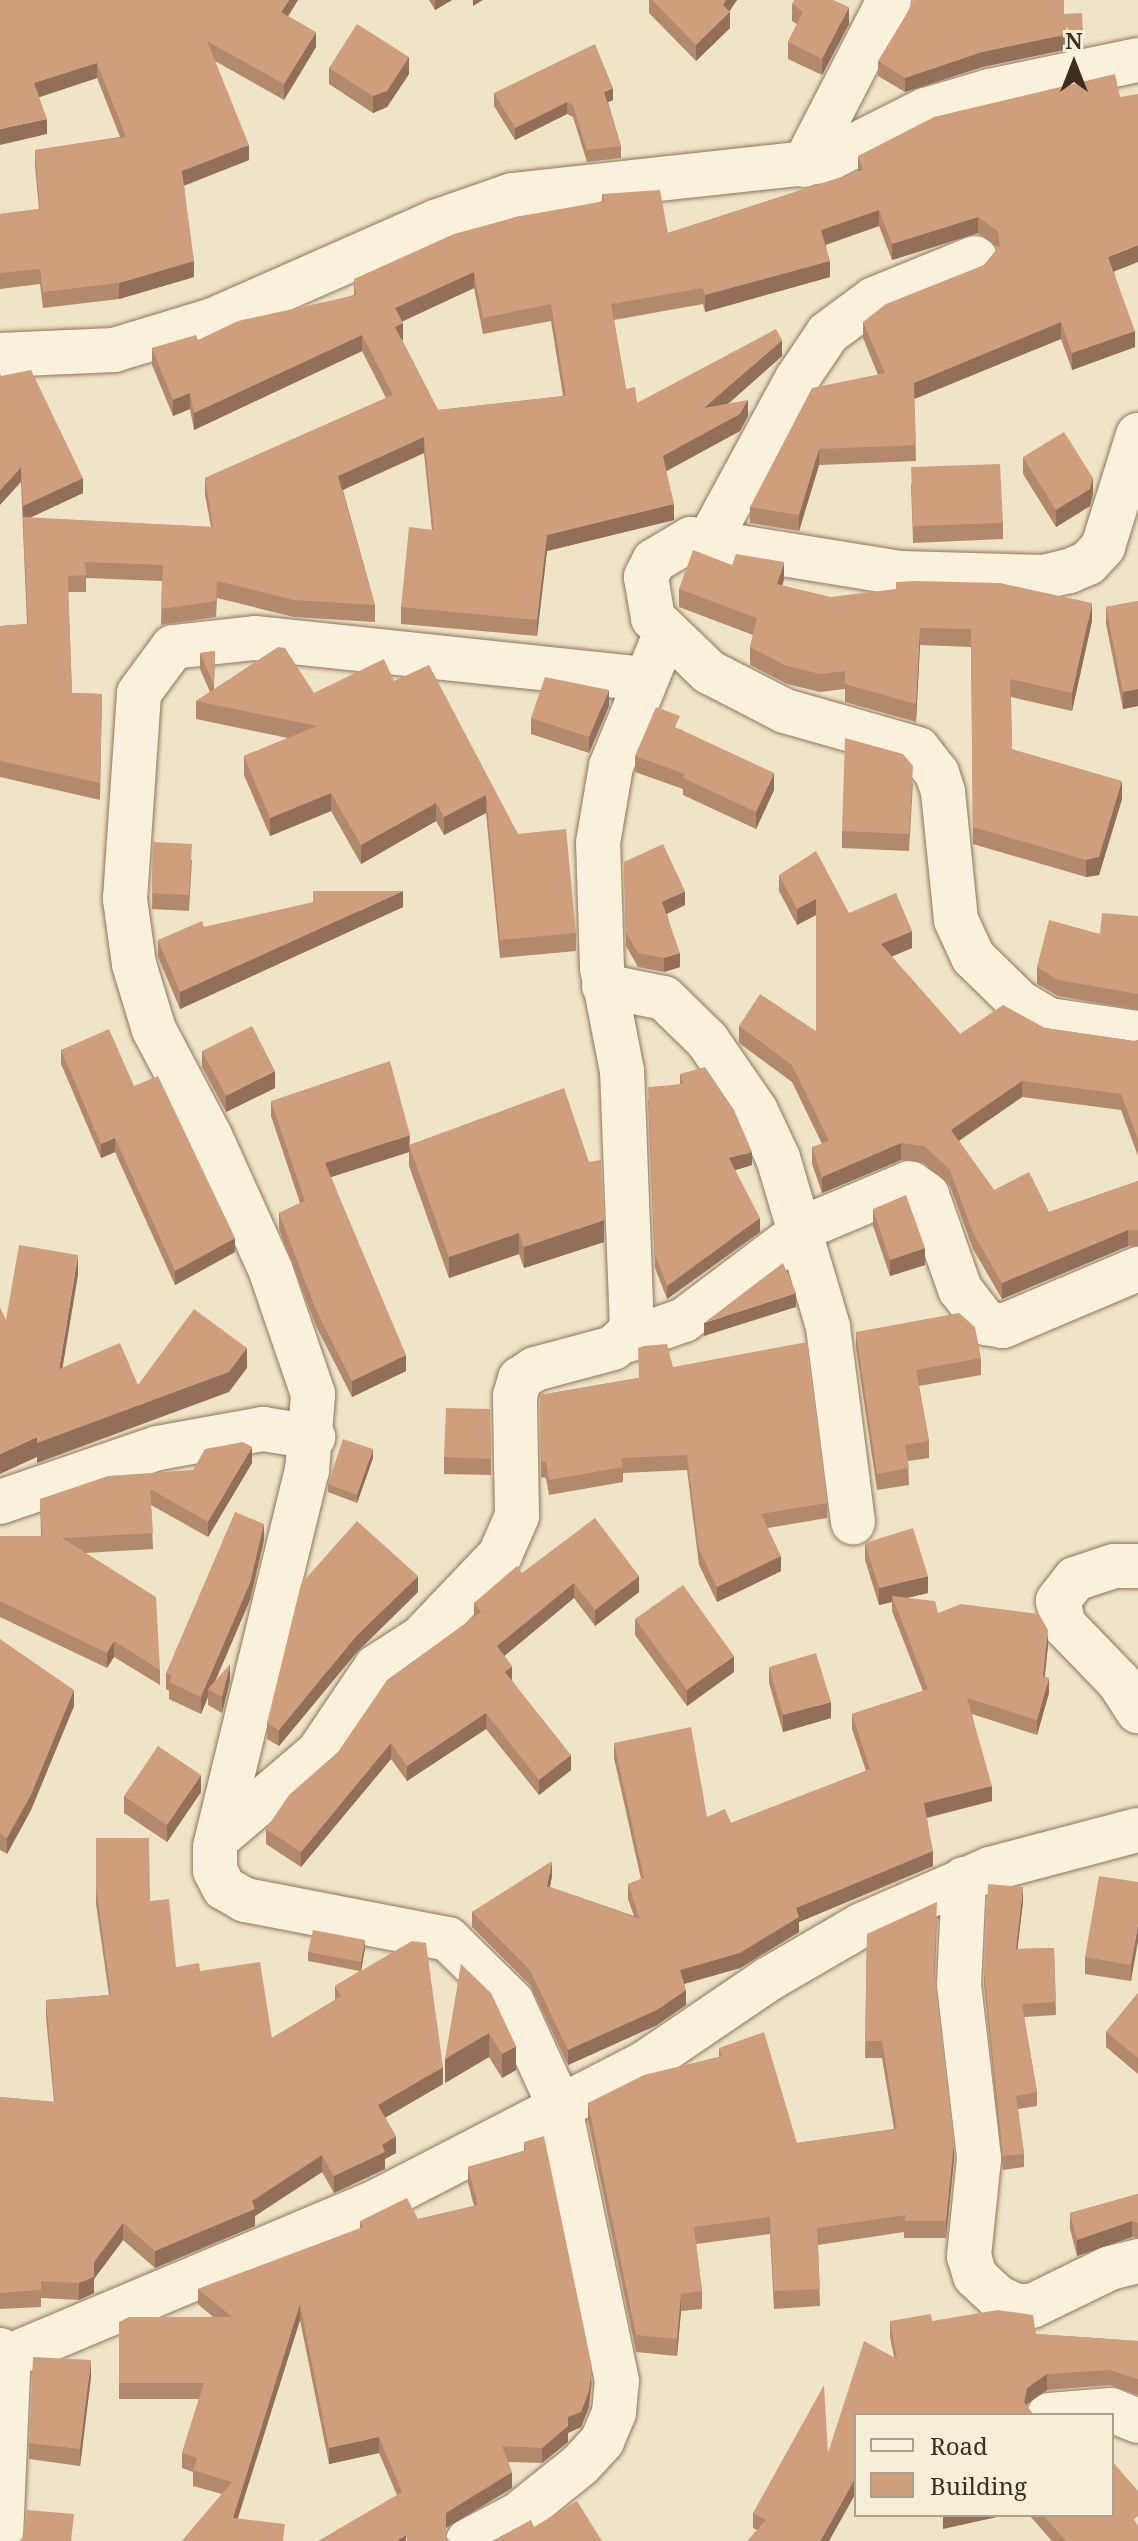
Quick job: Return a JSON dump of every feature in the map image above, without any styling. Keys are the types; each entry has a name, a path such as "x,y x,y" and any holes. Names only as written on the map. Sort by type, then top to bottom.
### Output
{"street":[{"path":"804,165 889,0"},
{"path":"0,355 114,350 213,320 435,222 512,195 804,165 840,154 925,110 989,91 1138,60"},
{"path":"710,539 797,379 828,333 874,299 975,258"},
{"path":"1138,435 1103,547 1088,563 1044,577 900,573 803,561 710,539 691,539 669,549 646,577 646,599 666,632 709,672 746,695 785,711 918,749 937,773 943,792 956,920 973,957 1019,1002 1049,1020 1138,1033"},
{"path":"625,1341 632,1330 632,1307 622,1071 604,986 597,891 604,799 666,632"},
{"path":"468,2541 558,2487 602,2441 614,2413 617,2381 560,2107 512,2002 448,1939 245,1900 224,1888 215,1870 218,1838 253,1708 313,1437 313,1394 306,1363 210,1136 154,1030 134,964 125,899 139,693 173,647 255,638 646,679"},
{"path":"604,986 664,998 707,1040 756,1111 801,1232 828,1327 853,1522"},
{"path":"218,1838 318,1753 376,1667 421,1638 500,1555 517,1516 515,1396 520,1379 535,1369 684,1320 801,1232 900,1185 920,1187 927,1195 960,1289 986,1323 1003,1326 1138,1269"},
{"path":"0,1502 158,1448 263,1429 313,1437"},
{"path":"1138,1566 1114,1566 1075,1579 1058,1601 1064,1625 1119,1682 1138,1711"},
{"path":"1,2541 2,2356 372,2204 645,2063 825,1945 964,1879 1138,1830"},
{"path":"964,1879 960,1996 979,2159 969,2256 975,2276 999,2298 1016,2306 1032,2306 1110,2268 1138,2261"},
{"path":"1074,2413 1111,2410 1138,2421"}],"building":[{"path":"0,0 289,0 281,12 316,32 284,84 207,41 249,145 182,171 194,261 119,283 43,292 40,269 0,273 0,214 40,209 35,150 126,137 97,63 34,83 47,119 0,129"},
{"path":"652,0 726,0 723,5 730,12 696,45"},
{"path":"794,0 833,0 849,7 822,59 788,42 803,12 792,4"},
{"path":"915,0 1064,0 1064,14 1082,13 1083,31 982,52 905,78 878,61"},
{"path":"357,24 409,57 387,91 373,96 329,68"},
{"path":"595,44 613,88 604,92 621,146 587,150 573,105 567,102 515,128 494,93"},
{"path":"1115,74 1120,97 1138,94 1138,245 1108,257 1135,331 1072,353 1061,322 914,383 916,445 819,449 799,515 750,507 812,388 885,373 863,322 886,304 984,265 1000,246 998,231 978,217 892,244 879,210 821,230 830,261 705,295 703,288 611,304 626,389 635,387 637,403 776,329 782,340 704,408 748,400 740,414 663,456 674,504 547,535 537,620 401,607 409,527 434,530 424,437 338,476 375,605 294,600 217,581 216,601 161,609 163,565 85,562 86,575 68,576 72,693 102,694 100,783 0,761 0,626 28,624 23,517 213,527 205,478 393,395 362,335 194,413 190,393 173,400 152,348 196,335 198,340 238,321 356,295 354,279 454,234 516,217 605,201 602,194 660,190 668,233 863,170 858,156 934,117","holes":["474,272 483,318 551,304 566,396 438,410 395,327 403,323 395,308"]},
{"path":"31,370 83,478 23,506 21,467 0,490 0,373 1,376"},
{"path":"1064,432 1093,478 1090,489 1056,510 1023,457"},
{"path":"1000,464 1003,523 913,526 911,467"},
{"path":"693,550 732,565 736,554 784,562 777,584 830,597 896,589 896,582 915,581 1000,583 1092,603 1072,693 1010,679 1012,749 1122,781 1099,857 1086,860 973,827 971,629 920,628 916,704 845,684 845,671 820,674 787,666 750,647 757,618 679,589"},
{"path":"1138,601 1138,689 1123,692 1106,607"},
{"path":"278,647 285,648 314,693 384,659 394,681 429,665 518,834 566,829 576,933 500,940 486,795 444,817 436,803 361,845 331,793 270,818 244,756 317,726 196,701"},
{"path":"215,651 214,685 200,653"},
{"path":"545,677 609,690 589,737 531,718"},
{"path":"656,707 680,716 675,727 774,773 756,812 683,778 685,774 635,756"},
{"path":"845,738 903,754 913,766 909,834 842,831"},
{"path":"153,842 192,844 189,895 152,893"},
{"path":"663,844 685,891 662,902 680,953 664,958 638,953 626,932 624,862"},
{"path":"816,851 849,913 896,893 912,931 881,944 960,1034 1003,1005 1045,1028 1138,1040 1138,1139 1121,1094 1022,1081 951,1130 994,1190 1029,1172 1049,1212 1138,1181 1138,1230 1128,1230 1002,1283 973,1233 950,1170 924,1146 901,1143 822,1177 812,1147 829,1141 792,1065 739,1026 760,994 816,1031 816,899 797,909 779,875"},
{"path":"313,891 403,891 180,992 158,940 202,921 204,927 313,902"},
{"path":"1102,913 1138,916 1138,994 1058,980 1037,967 1049,920 1100,934"},
{"path":"252,1026 275,1071 226,1096 202,1051"},
{"path":"109,1029 134,1086 158,1076 235,1238 175,1271 115,1138 101,1144 61,1050"},
{"path":"390,1061 410,1135 325,1163 406,1355 352,1381 316,1310 279,1213 305,1201 271,1101"},
{"path":"705,1067 734,1110 752,1152 729,1158 760,1218 667,1286 655,1254 648,1087 683,1084 680,1074"},
{"path":"564,1088 589,1162 601,1160 604,1220 524,1247 519,1233 449,1257 409,1145"},
{"path":"906,1195 925,1248 890,1260 873,1209"},
{"path":"19,1245 78,1255 59,1369 120,1343 138,1385 194,1309 247,1348 229,1372 37,1443 37,1437 0,1454 0,1307 6,1320"},
{"path":"783,1263 796,1293 704,1323"},
{"path":"959,1313 975,1327 981,1358 916,1370 929,1441 905,1445 909,1468 877,1474 856,1332"},
{"path":"807,1342 827,1503 761,1514 781,1556 717,1587 699,1549 687,1455 621,1458 623,1467 549,1480 546,1462 541,1462 540,1395 639,1378 638,1348 644,1346 667,1344 673,1367"},
{"path":"446,1408 490,1409 491,1459 444,1457"},
{"path":"343,1439 373,1449 357,1495 328,1484"},
{"path":"243,1442 252,1447 208,1522 150,1489 153,1533 62,1538 156,1597 160,1670 114,1641 107,1653 0,1601 0,1536 42,1536 40,1499 108,1476 193,1470 205,1449"},
{"path":"235,1512 264,1524 250,1583 201,1697 169,1682 172,1676 166,1673"},
{"path":"595,1518 639,1576 595,1610 574,1583 497,1646 512,1666 505,1672 571,1755 539,1780 486,1713 407,1766 391,1743 301,1852 266,1829 289,1795 338,1752 387,1680 481,1612 474,1603 517,1566 522,1573"},
{"path":"357,1521 418,1576 356,1636 279,1730 267,1723 301,1584"},
{"path":"913,1528 928,1576 879,1588 865,1543"},
{"path":"683,1585 734,1656 687,1690 635,1619"},
{"path":"892,1596 935,1601 938,1613 961,1604 1039,1614 1048,1630 1043,1676 1049,1678 1037,1720 967,1698 992,1786 924,1803 933,1851 796,1908 799,1917 740,1953 680,1970 686,1990 657,2010 568,2050 530,1970 472,1912 552,1861 547,1886 640,1919 628,1884 644,1878 614,1743 691,1727 707,1817 725,1809 731,1823 870,1769 852,1714 928,1689"},
{"path":"0,1639 74,1690 31,1795 7,1838 0,1834"},
{"path":"816,1653 831,1702 783,1715 769,1667"},
{"path":"230,1664 222,1697 208,1689"},
{"path":"158,1746 201,1775 167,1825 124,1796"},
{"path":"96,1838 149,1838 150,1901 169,1899 176,1967 199,1963 200,1971 260,1962 272,2038 341,1996 335,1986 412,1941 426,1943 443,2067 378,2105 396,2136 382,2145 385,2152 334,2176 322,2155 252,2201 255,2209 155,2251 123,2223 94,2262 94,2277 79,2283 41,2281 41,2290 0,2293 0,2097 55,2102 46,2000 111,1995 96,1887"},
{"path":"1099,1876 1138,1882 1138,1924 1131,1965 1085,1957"},
{"path":"988,1884 1023,1887 1016,1949 1054,1948 1056,2002 1022,2004 1037,2092 1016,2096 1024,2154 1003,2156 984,1971"},
{"path":"937,1902 934,1970 954,2142 946,2221 904,2221 906,2215 817,2228 820,2289 774,2291 770,2217 694,2227 702,2291 681,2294 677,2339 636,2335 588,2103 644,2075 722,2056 719,2048 764,2032 797,2143 897,2129 882,2041 865,2041 867,1934"},
{"path":"313,1930 365,1940 361,1962 308,1952"},
{"path":"461,1964 491,1993 516,2046 502,2054 489,2033 445,2059"},
{"path":"1138,1993 1138,2058 1106,2032"},
{"path":"544,2136 592,2367 589,2391 581,2412 568,2417 568,2426 542,2448 502,2446 512,2472 446,2513 446,2536 450,2541 407,2541 406,2535 396,2541 318,2541 402,2492 379,2437 329,2448 300,2304 233,2518 285,2524 283,2541 182,2541 232,2482 193,2470 197,2458 182,2453 204,2383 119,2383 119,2322 129,2317 232,2317 198,2289 363,2227 360,2221 407,2198 418,2219 478,2205 468,2167 526,2150 524,2142"},
{"path":"1138,2194 1138,2223 1132,2221 1077,2240 1070,2213"},
{"path":"998,2310 1033,2315 1036,2334 1138,2341 1138,2379 1110,2370 1047,2374 1027,2388 1024,2402 1032,2413 854,2413 854,2481 820,2541 747,2541 766,2520 753,2513 824,2385 828,2453 864,2341 897,2359 890,2321 931,2314 932,2321"},
{"path":"33,2357 91,2360 80,2449 29,2443"},
{"path":"1114,2463 1138,2491 1138,2516 1134,2519 1138,2526 1138,2541 1066,2541 1045,2517 1114,2517"},
{"path":"577,2501 602,2541 492,2541 531,2520 534,2527"},
{"path":"27,2510 74,2514 71,2541 19,2541"}]}
